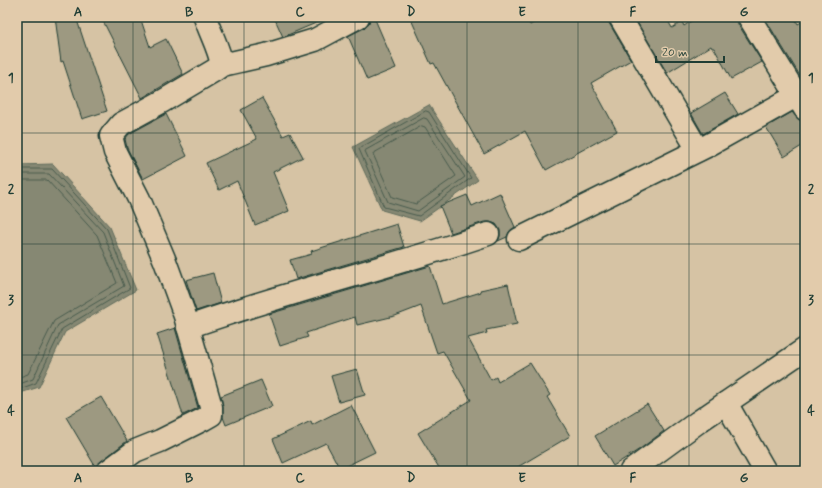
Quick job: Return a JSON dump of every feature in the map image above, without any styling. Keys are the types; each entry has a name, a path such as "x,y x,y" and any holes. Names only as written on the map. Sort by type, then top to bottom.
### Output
{"street":[{"path":"205,17 209,31 221,58 222,65"},
{"path":"108,471 135,451 204,420 210,415 211,407 188,327 165,262 139,199 115,152 111,136 121,124 222,65 266,55 315,40 358,17"},
{"path":"620,17 698,150"},
{"path":"519,239 802,98 750,17"},
{"path":"188,327 293,292 443,250 488,234"},
{"path":"639,469 726,403 805,349"},
{"path":"726,403 765,471"}],"water":[{"path":"429,105 478,180 420,221 382,210 353,147"},
{"path":"53,164 110,227 136,290 65,332 39,387 17,394 17,165"}],"building":[{"path":"55,17 76,17 107,111 82,119 63,61 61,62"},
{"path":"101,17 140,17 150,47 166,39 183,74 142,98"},
{"path":"274,17 330,17 283,37"},
{"path":"370,17 374,17 396,68 367,80 348,36 364,28 369,23"},
{"path":"410,17 526,17 530,25 544,17 608,17 609,23 631,60 591,83 617,131 546,170 525,131 484,154 434,63 431,64"},
{"path":"634,17 666,17 672,28 682,22 684,26 697,17 737,17 738,24 762,62 731,79 714,48 711,46 667,73"},
{"path":"764,17 794,17 798,24 805,20 805,79 802,79"},
{"path":"725,93 738,114 703,134 691,113"},
{"path":"262,98 283,136 290,133 303,157 273,172 289,211 255,225 237,181 219,190 206,163 257,139 241,110"},
{"path":"792,112 805,124 805,144 784,157 766,127"},
{"path":"166,114 187,156 143,179 127,148 125,139 129,134"},
{"path":"500,193 515,227 509,232 507,237 498,241 500,230 496,224 490,222 484,222 451,233 440,206 467,195 472,206"},
{"path":"397,224 404,247 296,279 290,260 312,254 311,251"},
{"path":"430,266 442,304 481,292 480,290 508,284 517,324 486,330 487,333 468,338 491,380 496,377 498,382 530,363 550,395 547,397 570,436 511,471 441,471 418,433 471,400 443,351 437,353 421,306 395,316 357,325 355,317 306,333 308,337 280,346 269,314"},
{"path":"213,273 221,303 196,311 186,280"},
{"path":"175,328 198,408 183,415 157,334"},
{"path":"357,369 365,395 339,402 331,376"},
{"path":"261,380 272,406 226,425 223,417 221,396"},
{"path":"101,397 127,441 95,466 66,417"},
{"path":"647,404 664,431 640,449 613,466 595,436"},
{"path":"351,405 375,452 340,469 326,443 283,463 273,439 311,421 312,425"}]}
